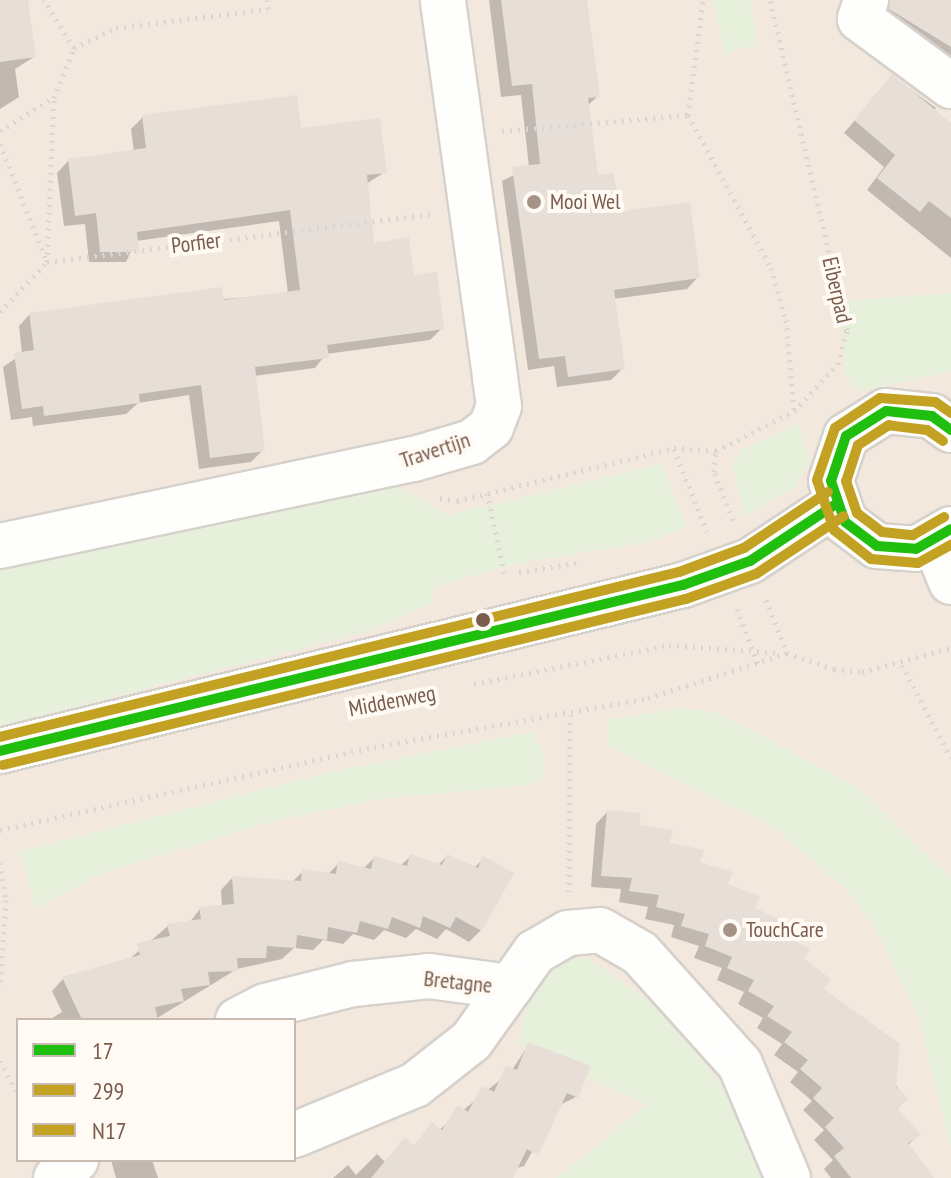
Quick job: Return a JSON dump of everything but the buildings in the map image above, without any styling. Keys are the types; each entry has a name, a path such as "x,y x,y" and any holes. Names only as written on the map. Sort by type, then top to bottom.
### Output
{"street":[{"name":"Travertijn","path":"0,546 414,459 472,442 491,427 499,406 459,134 443,0"},
{"path":"866,0 860,19 951,86"},
{"path":"946,551 877,546 859,536 836,504 835,457 864,421 909,410 951,430"},
{"name":"Middenweg","path":"0,751 499,634 750,561 836,504"},
{"path":"510,987 535,952 568,933 600,930 640,953 690,1003 740,1064 788,1178"},
{"name":"Bretagne","path":"242,1018 265,1006 353,984 429,976 510,987 471,1041 415,1085 296,1134"},
{"path":"56,1178 74,1162"}],"path":[{"path":"44,0 74,48"},
{"path":"0,312 47,262 54,98 74,48 116,28 268,9 267,0"},
{"path":"703,0 688,115 771,268 786,320 794,411"},
{"name":"Eiberpad","path":"716,451 794,411 838,364 847,330 770,0"},
{"path":"0,131 54,98"},
{"path":"459,134 688,115"},
{"path":"0,144 47,262"},
{"name":"Porfier","path":"47,262 471,209"},
{"path":"0,830 374,747 570,715 715,680 787,653 714,472 716,451 674,448 487,493 440,498 424,487 414,459"},
{"path":"487,493 505,576"},
{"name":"Middenweg","path":"466,686 669,645 787,653 862,672 902,665 951,648"},
{"path":"902,665 951,758"},
{"path":"568,933 570,715"},
{"path":"0,863 6,900 0,988"},
{"path":"0,1061 16,1091"}],"shaded area":[{"path":"0,0 951,0 951,1178 0,1178"}],"green space":[{"path":"713,0 750,0 758,45 725,53"},
{"path":"951,293 951,372 859,391 845,375 839,301"},
{"path":"798,424 810,461 796,486 745,516 732,463 743,449"},
{"path":"662,464 687,527 649,542 514,564 434,587 432,603 366,632 0,726 0,562 400,487 448,515"},
{"path":"683,708 716,712 856,786 951,878 951,1150 919,1018 877,931 847,890 772,826 607,746 608,720"},
{"path":"532,732 546,757 541,780 530,785 379,799 271,822 99,874 36,909 20,851 344,769"},
{"path":"586,956 670,1017 741,1112 770,1178 557,1178 646,1105 519,1044 530,995 553,963"}],"transit line":[{"name":"299","path":"951,413 935,402 880,398 835,428 817,480 834,530 871,559 918,563 951,545"},
{"name":"17","path":"951,430 932,416 886,411 846,436 831,481 845,522 877,546 916,549 951,529"},
{"name":"N17","path":"943,441 927,430 889,425 858,445 846,481 857,513 882,532 913,535 944,517"},
{"name":"N17","path":"0,737 679,572 744,548 828,492"},
{"name":"17","path":"0,751 683,585 750,561 836,504"},
{"name":"299","path":"3,765 686,599 756,574 844,516"}],"place":[{"name":"Mooi Wel","path":"534,202"},
{"name":"TouchCare","path":"730,930"}]}
